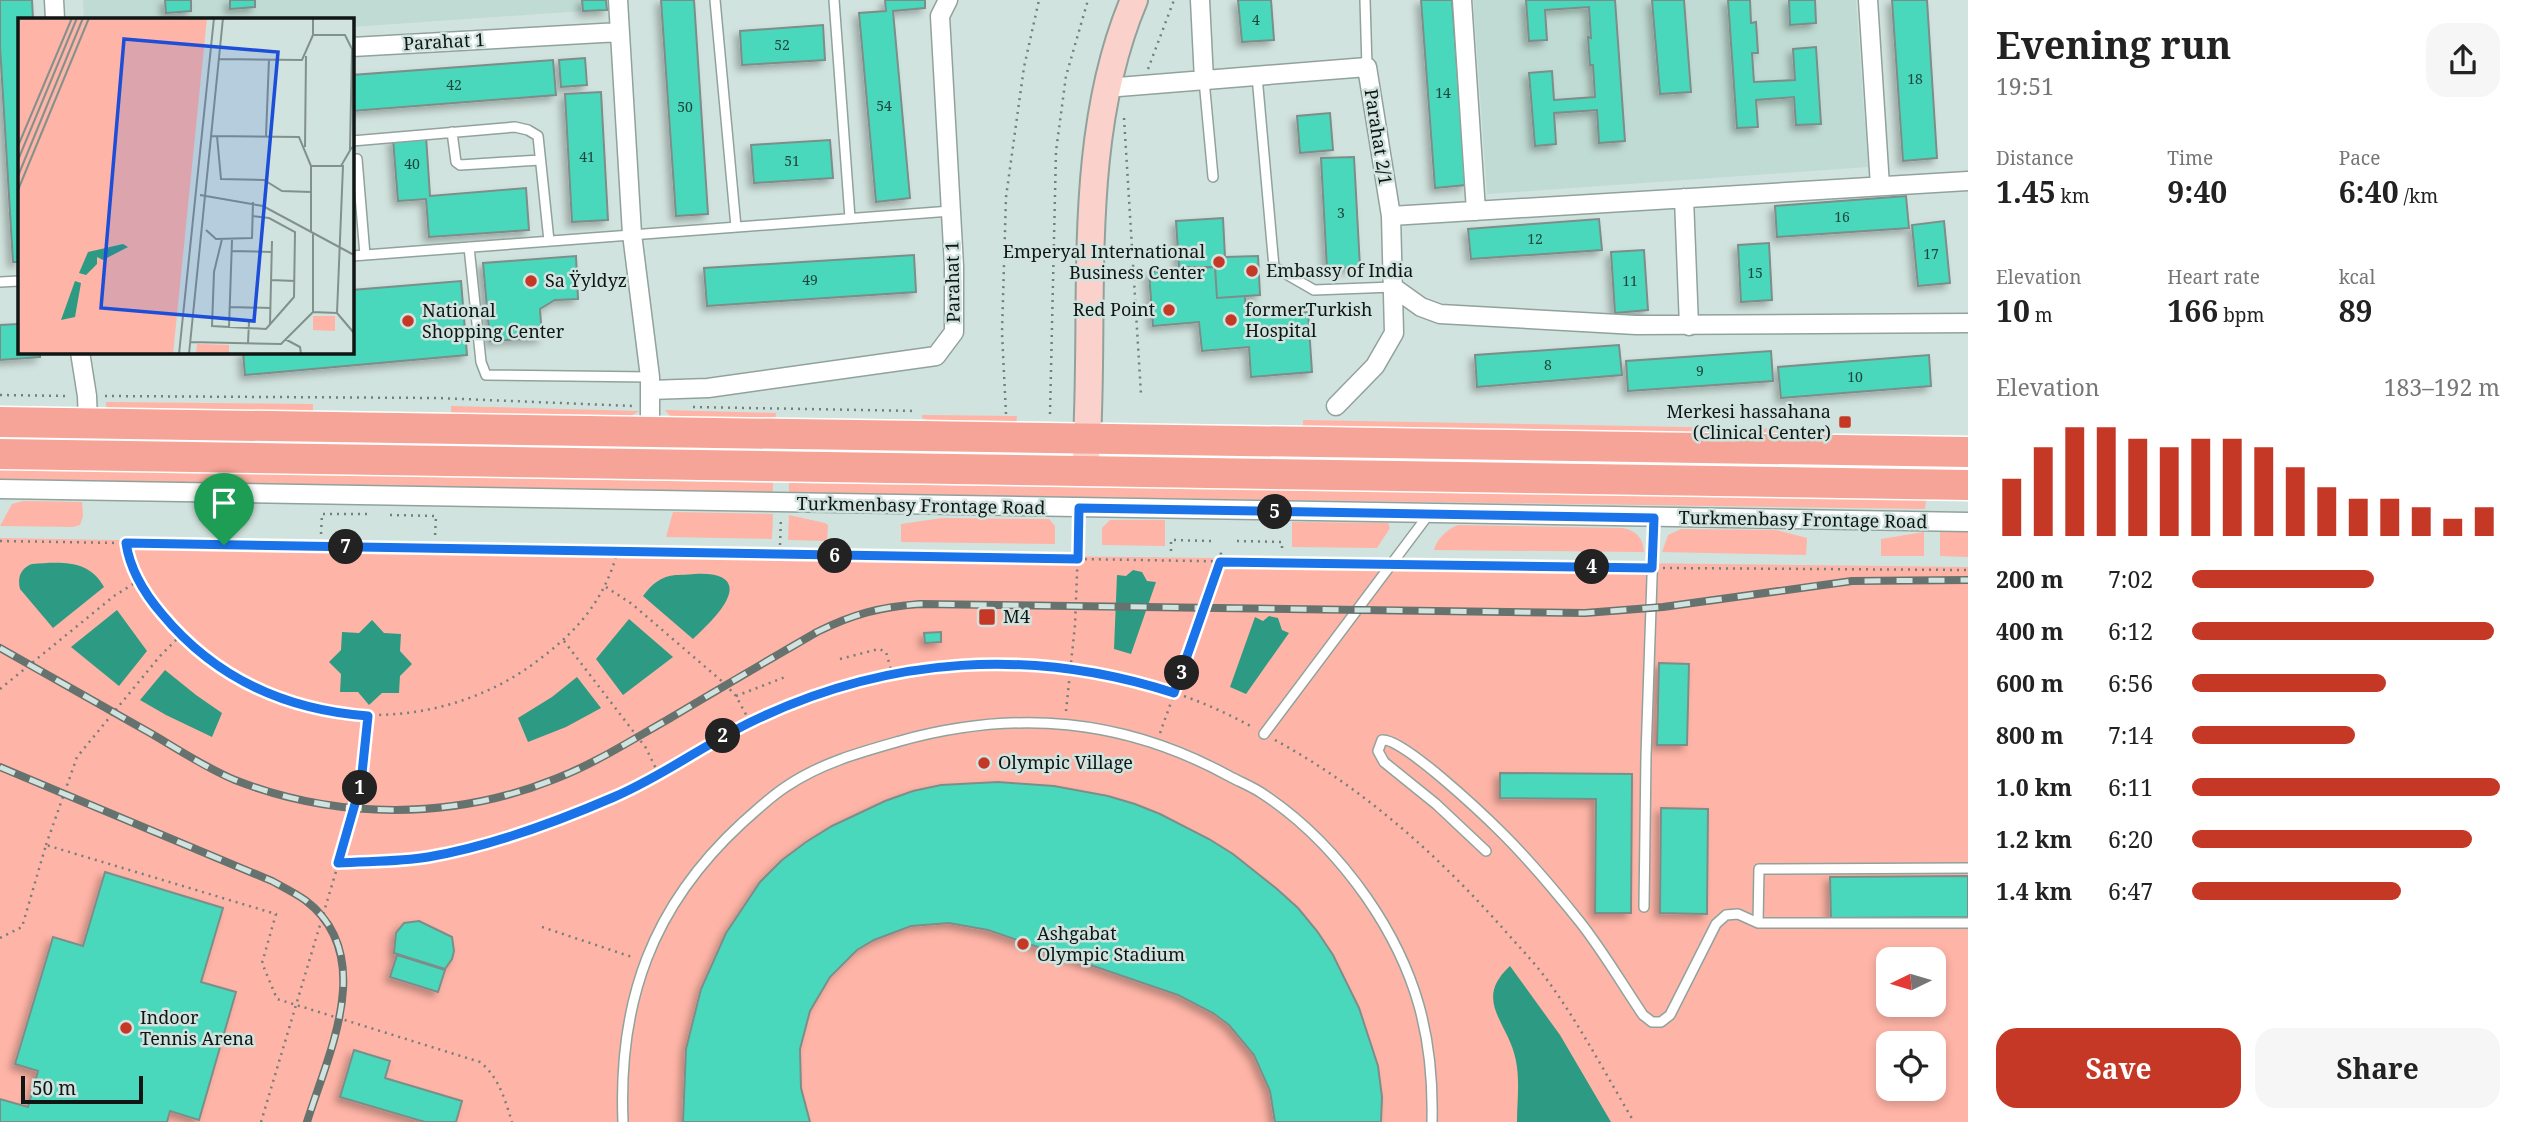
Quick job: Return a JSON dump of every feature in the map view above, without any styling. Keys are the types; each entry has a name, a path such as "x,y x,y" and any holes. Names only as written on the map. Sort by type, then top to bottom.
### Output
{"main road":[{"path":"0,422 87,410 650,401 1088,439 1968,452"},
{"path":"0,454 1968,485"}],"street":[{"path":"54,0 55,18"},
{"path":"618,0 632,234 650,401"},
{"name":"Parahat 1","path":"650,401 708,388 936,356 954,332 951,211 940,16 948,0"},
{"path":"1086,472 1096,153 1115,88 1134,0"},
{"path":"1200,0 1204,80"},
{"path":"1462,0 1476,211"},
{"path":"1868,0 1880,186"},
{"name":"Parahat 1","path":"354,47 620,32"},
{"name":"Parahat 2/1","path":"1115,88 1367,67 1391,216 1394,333 1375,366 1336,406"},
{"path":"1391,216 1968,181"},
{"path":"1684,198 1689,326"},
{"path":"1393,287 1421,307 1440,314 1689,326 1968,323"},
{"path":"80,354 87,410"},
{"name":"Turkmenbasy Frontage Road","path":"0,489 1968,522"}],"lane":[{"path":"715,0 736,227"},
{"path":"834,0 850,218"},
{"path":"1365,0 1367,67"},
{"path":"1257,76 1274,267 1314,290 1393,287"},
{"path":"1204,80 1213,177"},
{"path":"354,141 515,127 528,130 538,136 549,241"},
{"path":"452,132 456,162 460,165 540,160"},
{"path":"357,159 365,255"},
{"path":"354,256 951,211"},
{"path":"469,247 481,362 485,375 650,401"},
{"path":"0,282 18,281"},
{"path":"1264,734 1429,514"},
{"path":"1644,907 1654,518"},
{"path":"623,1122 622,1069 632,1004 646,961 670,911 699,866 746,820 788,785 853,754 952,728 1018,721 1115,731 1156,743 1261,792 1312,834 1356,883 1391,938 1418,999 1431,1062 1432,1122"},
{"path":"1486,851 1436,804 1384,762 1378,751 1382,740 1396,742 1503,834 1581,923 1643,1015 1652,1022 1661,1022 1670,1015 1722,916 1738,914 1758,923 1968,923"},
{"path":"1758,923 1759,869 1968,868"}],"path":[{"path":"1017,414 1006,414 1002,333 1006,197 1024,67 1039,0"},
{"path":"1051,414 1056,151 1066,76 1088,0"},
{"path":"1142,85 1174,0"},
{"path":"1115,88 1140,394"},
{"path":"0,395 87,410 413,397 650,401"},
{"path":"691,407 922,411"},
{"path":"1039,414 1058,414"},
{"path":"1066,724 1075,625 1079,508"},
{"path":"321,534 322,514 367,514"},
{"path":"390,515 436,516 435,537"},
{"path":"1171,551 1171,540 1212,541"},
{"path":"0,541 1220,562 1968,570"},
{"path":"1237,541 1282,542 1282,553"},
{"path":"126,543 128,557 139,581 158,610 180,635 223,670 261,691 314,709 368,716 412,713 455,704 525,671 563,640 582,620 606,587 617,552"},
{"path":"1156,743 1220,562 1221,552"},
{"path":"0,689 114,596 139,581"},
{"path":"606,587 632,604 736,696 750,722"},
{"path":"0,937 22,928 46,845 77,757 180,635"},
{"path":"563,640 646,748 659,775"},
{"path":"840,659 879,649 886,652 892,673"},
{"path":"338,863 426,857 496,841 555,821 659,775 750,722 816,693 892,673 920,668 1001,664 1089,671 1145,684 1219,709 1330,774 1385,813 1428,851 1528,955 1562,1001 1634,1122"},
{"path":"736,696 788,676"},
{"path":"261,1122 361,783 368,716"},
{"path":"46,845 276,914 262,963 277,999 481,1062 490,1069 497,1081 512,1122"},
{"path":"542,927 646,961"}],"shaded area":[{"path":"83,0 582,0 583,11 354,27 354,18 84,18"},
{"path":"1473,0 1856,0 1868,167 1487,194"},
{"path":"106,402 313,404 313,412 112,410 106,406"},
{"path":"451,406 639,411 628,418 451,414"},
{"path":"665,410 776,413 775,421 671,417"},
{"path":"922,415 1017,416 1016,425 935,423 922,418"},
{"path":"1303,420 1798,429 1798,436 1303,427"},
{"path":"0,469 773,483 773,493 0,479"},
{"path":"789,483 1926,499 1925,509 789,493"},
{"path":"23,501 82,502 83,516 80,525 0,526 12,504"},
{"path":"673,512 773,514 772,539 666,537"},
{"path":"789,515 828,525 827,541 788,540"},
{"path":"942,518 1049,519 1055,526 1055,544 901,542 901,524"},
{"path":"1110,520 1165,520 1165,546 1102,545 1102,528"},
{"path":"1292,522 1388,523 1390,528 1377,548 1292,547"},
{"path":"1458,525 1623,528 1638,536 1644,552 1434,550 1443,535"},
{"path":"1681,529 1776,530 1807,538 1806,555 1662,552 1668,535"},
{"path":"1924,532 1924,556 1881,556 1881,539"},
{"path":"1940,532 1968,532 1968,557 1940,556"},
{"name":"Olympic Village","path":"0,538 1053,556 1968,567 1968,1122 0,1122"},
{"path":"32,564 73,564 90,571 104,587 53,628 20,589 21,574"},
{"path":"1133,570 1142,572 1147,581 1156,582 1131,654 1114,649 1117,575 1126,576"},
{"path":"711,574 728,583 730,591 721,609 693,639 643,596 657,581 676,575"},
{"path":"117,610 147,651 119,686 71,647"},
{"path":"1269,616 1278,618 1282,630 1289,633 1246,694 1230,687 1255,617 1263,621"},
{"path":"629,619 673,657 623,695 596,659"},
{"path":"372,620 384,633 401,634 400,651 412,664 400,676 399,693 382,693 369,705 358,692 340,692 341,674 329,662 341,650 342,632 359,633"},
{"path":"165,670 222,713 212,737 140,700"},
{"path":"577,677 601,708 566,727 528,742 518,718 552,697"},
{"path":"1510,966 1560,1035 1611,1122 1517,1122 1516,1061 1493,1001 1499,979"}],"building":[{"path":"0,0 32,0 33,18 18,18 18,262 13,262 0,46"},
{"path":"165,0 191,0 191,11 166,13"},
{"path":"230,0 255,0 255,7 230,9"},
{"path":"582,0 606,0 607,10 583,11"},
{"path":"661,0 694,0 708,214 676,216"},
{"path":"885,0 925,0 925,8 893,11 910,198 876,202 859,13 886,11"},
{"path":"1238,0 1271,0 1274,40 1242,42"},
{"path":"1421,0 1452,0 1466,185 1435,188"},
{"path":"1526,0 1615,0 1625,141 1599,143 1597,110 1554,113 1556,144 1535,146 1529,73 1552,71 1554,100 1595,97 1588,37 1591,38 1589,7 1545,10 1547,40 1529,41"},
{"path":"1652,0 1684,0 1691,92 1660,94"},
{"path":"1728,0 1750,0 1751,23 1756,22 1758,53 1752,53 1754,82 1795,80 1793,49 1816,47 1821,124 1796,125 1794,97 1756,100 1758,127 1737,128"},
{"path":"1789,0 1815,0 1816,23 1790,25"},
{"path":"1892,0 1927,0 1937,158 1903,161"},
{"path":"823,25 825,60 742,65 740,31"},
{"path":"585,58 587,85 561,87 559,60"},
{"path":"553,60 556,95 354,111 354,75"},
{"path":"601,92 608,220 572,222 565,94"},
{"path":"1330,113 1333,150 1300,153 1297,116"},
{"path":"426,136 430,196 526,188 529,230 429,237 426,199 398,201 393,139"},
{"path":"830,140 833,178 754,183 751,145"},
{"path":"1354,157 1360,267 1327,269 1321,158"},
{"path":"1906,196 1909,228 1777,237 1775,206"},
{"name":"Emperyal International Business Center","path":"1223,218 1225,257 1258,256 1260,295 1217,298 1215,267 1179,267 1176,221"},
{"path":"1599,219 1602,250 1471,259 1468,229"},
{"path":"1944,221 1950,283 1918,286 1912,225"},
{"path":"1769,243 1772,300 1741,302 1738,245"},
{"path":"1644,250 1648,310 1615,313 1611,252"},
{"path":"914,255 916,292 707,306 704,268"},
{"name":"Sa Ÿyldyz","path":"576,256 578,299 555,300 540,309 542,338 490,341 483,263"},
{"name":"formerTurkish Hospital","path":"1215,267 1217,298 1245,296 1246,317 1308,312 1312,372 1251,377 1249,347 1202,351 1199,322 1153,326 1149,272"},
{"name":"National Shopping Center","path":"461,281 467,355 245,375 243,354 354,354 354,290"},
{"path":"18,324 18,354 40,354 40,357 0,360 0,325"},
{"path":"1619,345 1622,375 1477,387 1475,355"},
{"path":"1771,351 1773,381 1628,391 1626,361"},
{"path":"1929,355 1931,386 1781,398 1778,367"},
{"path":"941,632 941,642 925,643 924,633"},
{"path":"1659,663 1689,664 1687,745 1657,745"},
{"path":"1500,773 1632,774 1631,913 1595,913 1596,799 1500,798"},
{"name":"Ashgabat Olympic Stadium","path":"998,782 1054,786 1135,804 1209,839 1233,854 1277,889 1298,908 1317,931 1333,955 1359,1008 1378,1066 1382,1097 1381,1122 1275,1122 1270,1091 1254,1055 1229,1025 1213,1013 1178,995 988,930 949,923 911,926 874,940 857,950 830,977 810,1011 800,1049 801,1088 810,1122 683,1122 686,1049 701,989 726,933 760,882 782,860 806,842 832,826 885,801 941,785"},
{"path":"1661,808 1708,809 1707,914 1660,913"},
{"name":"Indoor Tennis Arena","path":"105,872 223,908 201,982 236,992 199,1120 170,1111 167,1122 0,1122 0,1099 28,1107 38,1071 15,1064 53,937 83,946"},
{"path":"1968,876 1968,917 1831,918 1830,877"},
{"path":"419,921 452,937 454,951 445,969 394,953 396,933 404,923"},
{"path":"397,955 445,970 438,992 390,977"},
{"path":"354,1050 390,1061 385,1078 462,1101 456,1122 425,1122 340,1097"}],"railway":[{"path":"0,648 235,780 314,802 395,810 476,802 555,779 612,752 817,632 843,620 892,607 920,604 1585,613 1663,607 1852,581 1968,580"},
{"path":"0,767 272,881 305,900 327,923 339,948 343,976 341,1006 335,1036 307,1122"}],"place":[{"name":"Emperyal International Business Center","path":"1219,262"},
{"name":"Embassy of India","path":"1252,271"},
{"name":"Sa Ÿyldyz","path":"531,281"},
{"name":"Red Point","path":"1169,310"},
{"name":"formerTurkish Hospital","path":"1231,320"},
{"name":"National Shopping Center","path":"408,321"},
{"name":"Merkesi hassahana (Clinical Center)","path":"1845,422"},
{"name":"M4","path":"987,617"},
{"name":"Olympic Village","path":"984,763"},
{"name":"Ashgabat Olympic Stadium","path":"1023,944"},
{"name":"Indoor Tennis Arena","path":"126,1028"}],"route":[{"path":"1079,508 1654,518 1652,568 1220,562 1174,693 1089,671 1030,664 947,666 892,673 835,687 779,709 726,734 643,784 544,825 496,841 426,857 338,863 361,783 368,716 324,711 282,700 223,670 188,643 158,610 134,573 126,543 224,545 1078,559 1079,508"}]}
